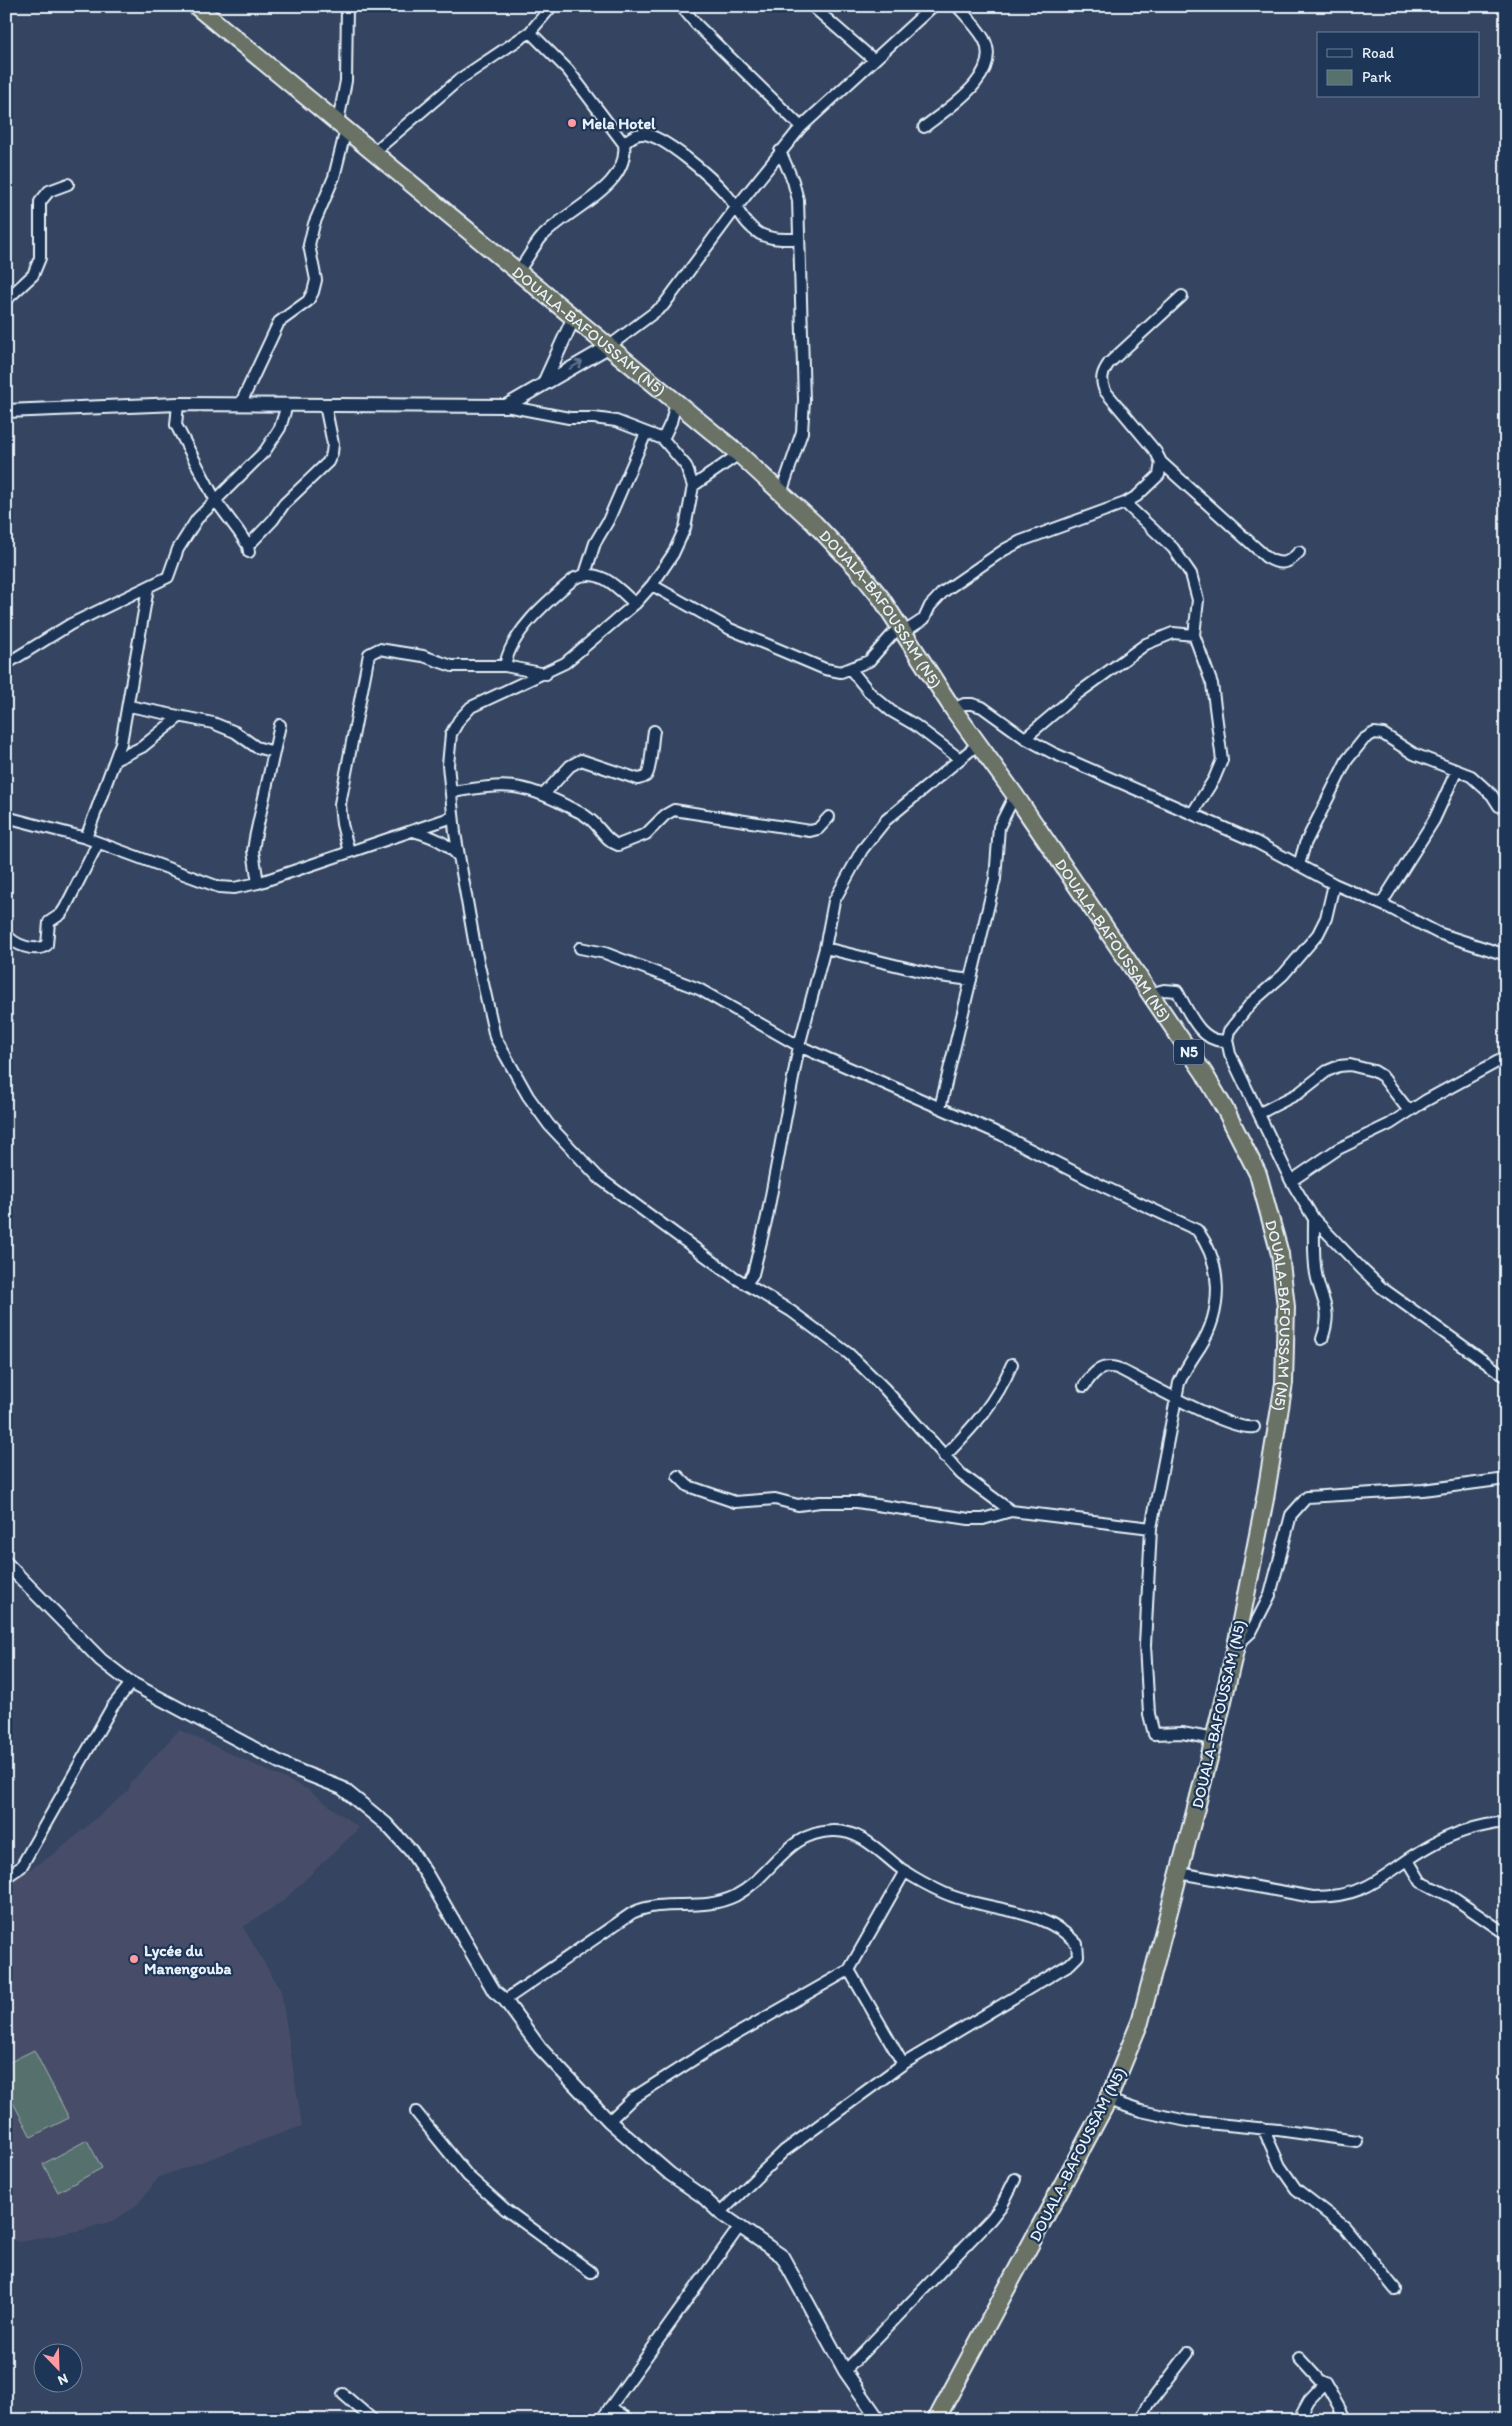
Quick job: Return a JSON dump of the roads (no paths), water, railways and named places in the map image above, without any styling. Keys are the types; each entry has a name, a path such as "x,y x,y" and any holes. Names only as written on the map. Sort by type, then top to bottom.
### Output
{"highway":[{"name":"DOUALA-BAFOUSSAM (N5)","path":"196,6 738,454 814,523 856,567 902,630 977,744 1015,794 1204,1073 1258,1174 1280,1254 1286,1307 1284,1383 1236,1646 1148,1998 1108,2100 936,2420"}],"street":[{"path":"240,405 279,322 308,300 313,292 316,280 309,245 314,224 334,177 342,126 346,81 347,6"},
{"path":"374,152 460,79 530,32 552,6"},
{"path":"681,6 696,24 801,127"},
{"path":"812,6 874,60"},
{"path":"506,406 608,347 663,306 735,209 801,127 933,6"},
{"path":"924,127 960,100 983,73 988,54 984,40 956,6"},
{"path":"517,272 528,260 542,237 613,179 623,165 625,155 624,144 568,70 530,32"},
{"path":"624,144 631,137 642,133 662,141 710,178 727,195 744,220 759,233 771,238 798,239"},
{"path":"780,151 794,181 798,200 804,400 802,432 781,493"},
{"path":"6,300 33,275 40,258 40,202 49,191 68,184"},
{"path":"1182,296 1109,363 1103,372 1101,382 1105,391 1152,445 1161,462 1266,557 1279,564 1284,564 1299,552"},
{"path":"544,383 573,319"},
{"path":"663,439 671,422 676,402"},
{"path":"178,404 176,425 216,501 248,549 284,504 328,462 333,444 325,405"},
{"path":"6,412 178,404 506,406 569,418 594,418 616,421 663,439 686,466 693,486 685,528 673,554 652,585 635,604 582,651 546,674 470,707 459,720 451,734 448,747 454,817 460,858 495,1037 528,1096 549,1125 599,1178 746,1284 797,1316 849,1354 884,1388 961,1474 1011,1511"},
{"path":"6,664 71,624 148,588 168,576 178,549 197,519 265,451 280,428 287,405"},
{"path":"585,574 594,543 608,521 646,433"},
{"path":"693,486 738,454"},
{"path":"652,585 730,629 786,654 825,669 841,672 851,670 868,661 902,630 924,619 930,606 943,592 1004,550 1021,541 1125,503 1147,488 1159,475 1161,462"},
{"path":"1125,503 1173,548 1186,565 1198,600 1194,635 1212,684 1222,760 1214,779 1192,814"},
{"path":"505,666 510,647 521,630 566,586 585,574 596,575 608,581 635,604"},
{"path":"86,838 117,759 129,706 134,660 148,588"},
{"path":"1025,738 1077,694 1146,644 1173,633 1194,635"},
{"path":"349,852 342,824 340,804 369,654 380,649 429,658 452,666 505,666 546,674"},
{"path":"851,670 870,693 891,711 960,759"},
{"path":"953,709 964,704 982,707 1025,738 1053,753 1254,841 1334,884 1381,904 1438,933 1506,955"},
{"path":"129,706 226,727 256,747 274,752"},
{"path":"117,759 142,747 179,717"},
{"path":"258,883 254,851 255,838 280,725"},
{"path":"544,794 570,766 581,760 638,779 646,776 650,770 650,746 654,731"},
{"path":"1299,865 1305,844 1325,800 1351,753 1364,740 1374,734 1383,734 1414,754 1470,776 1483,786 1499,806"},
{"path":"746,1284 753,1274 767,1217 799,1046 825,948 834,901 862,850 886,820 977,744"},
{"path":"1381,904 1434,820 1457,770"},
{"path":"452,792 496,785 512,785 544,794 586,816 596,823 608,839 618,845 646,834 665,815 674,810 810,830 818,829 828,817"},
{"path":"940,1108 996,872 999,827 1015,794"},
{"path":"6,817 86,838 219,886 234,888 258,883 454,817"},
{"path":"413,831 437,839 448,846 460,858"},
{"path":"6,934 22,946 37,948 47,945 49,922 61,914 65,908 98,843"},
{"path":"1334,884 1326,918 1318,934 1283,975 1251,1003 1229,1031 1226,1040 1230,1054 1291,1180 1314,1219 1382,1288 1506,1377"},
{"path":"580,948 614,956 699,989 799,1046 1002,1135 1197,1230 1207,1244 1215,1267 1218,1292 1209,1328 1200,1347 1186,1365 1176,1397 1151,1528 1145,1645 1148,1714 1154,1734 1182,1733 1214,1739"},
{"path":"825,948 940,976 971,980"},
{"path":"1149,994 1164,990 1177,991 1189,1012 1206,1035 1220,1042 1226,1040"},
{"path":"1291,1180 1338,1148 1390,1124 1409,1111 1506,1057"},
{"path":"1260,1113 1299,1093 1328,1071 1340,1066 1350,1065 1374,1071 1382,1076 1409,1111"},
{"path":"1314,1219 1314,1261 1328,1314 1328,1322 1322,1339"},
{"path":"944,1457 987,1412 998,1395 1012,1364"},
{"path":"1084,1386 1095,1372 1107,1366 1117,1368 1225,1422 1244,1428 1254,1427"},
{"path":"678,1476 688,1486 735,1502 775,1499 798,1505 820,1502 857,1502 970,1519 983,1519 1011,1511 1151,1528"},
{"path":"1236,1646 1251,1632 1270,1595 1291,1516 1307,1497 1423,1490 1506,1479"},
{"path":"6,1563 102,1660 131,1683 289,1767 342,1788 386,1824 411,1851 494,1991 505,2000 540,2048 608,2121 670,2174 702,2196 720,2213 782,2256 845,2371 879,2420"},
{"path":"6,1877 21,1867 112,1707 131,1683"},
{"path":"1179,1873 1313,1897 1336,1897 1361,1890 1385,1879 1408,1860 1452,1836 1484,1824 1506,1822"},
{"path":"505,2000 632,1912 655,1904 706,1905 720,1902 737,1895 754,1882 793,1843 805,1836 833,1831 862,1837 905,1871 943,1892 963,1900 1037,1918 1069,1935 1079,1950 1078,1956 1070,1964 902,2064 784,2151 720,2213"},
{"path":"1408,1860 1421,1882 1452,1897 1506,1934"},
{"path":"608,2121 633,2098 707,2051 849,1970 905,1871"},
{"path":"849,1970 902,2064"},
{"path":"1108,2100 1163,2117 1357,2140"},
{"path":"416,2112 474,2181 505,2209 591,2272"},
{"path":"1263,2128 1280,2166 1296,2189 1339,2220 1395,2290"},
{"path":"845,2371 990,2219 1002,2205 1014,2179"},
{"path":"601,2420 740,2226"},
{"path":"1140,2420 1149,2404 1188,2353"},
{"path":"1299,2358 1320,2381 1325,2383 1346,2420"},
{"path":"1298,2420 1309,2400 1325,2383"},
{"path":"343,2394 373,2420"},
{"path":"610,2407 630,2420"}],"place":[{"name":"Mela Hotel","path":"572,123"},
{"name":"Lycée du Manengouba","path":"134,1959"}]}
